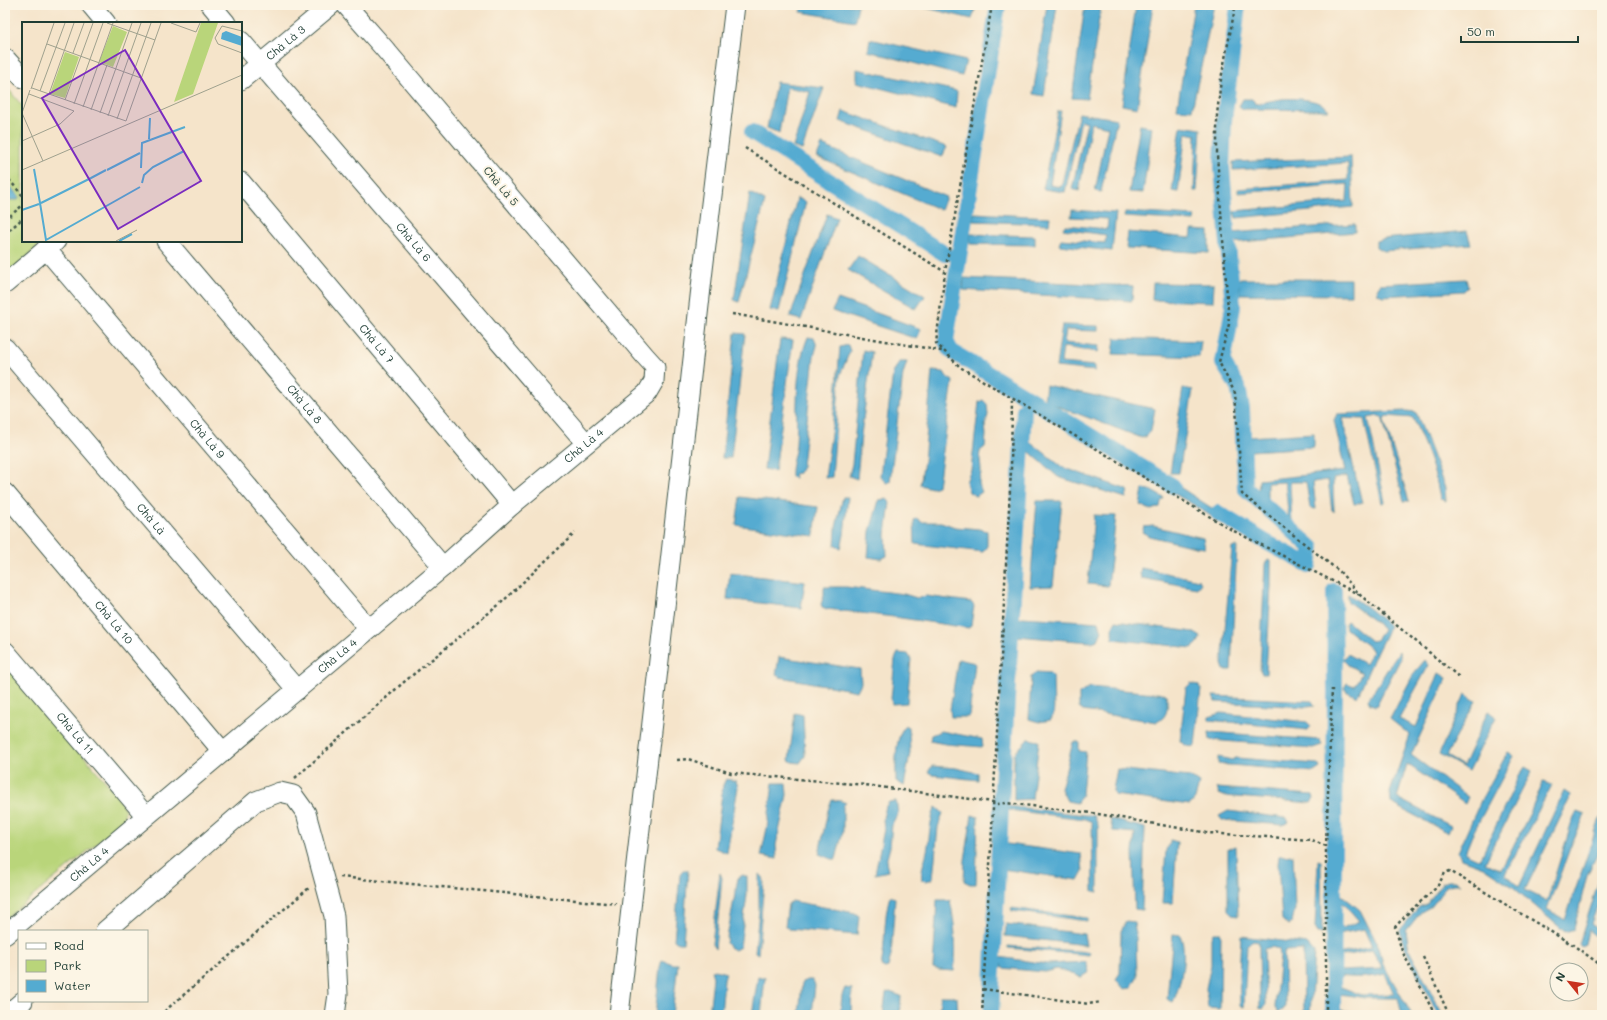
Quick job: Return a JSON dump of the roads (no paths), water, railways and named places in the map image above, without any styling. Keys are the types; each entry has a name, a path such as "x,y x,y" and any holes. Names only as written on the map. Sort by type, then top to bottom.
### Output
{"street":[{"path":"91,5 105,22"},
{"path":"211,5 225,22"},
{"name":"Chà Là 3","path":"242,79 331,5"},
{"name":"Chà Là 5","path":"346,5 655,367"},
{"path":"618,1015 703,270 735,5"},
{"name":"Chà Là 6","path":"242,41 586,443"},
{"path":"5,58 22,77"},
{"name":"Chà Là 7","path":"242,183 512,506"},
{"name":"Chà Là 8","path":"167,242 443,567"},
{"path":"5,284 51,245"},
{"name":"Chà Là 9","path":"51,245 369,629"},
{"name":"Chà Là","path":"5,348 297,690"},
{"name":"Chà Là 4","path":"5,935 443,567 586,443 648,393 654,381 655,367"},
{"name":"Chà Là 10","path":"5,493 223,752"},
{"name":"Chà Là 11","path":"5,651 146,816"},
{"path":"106,930 256,801 280,792 293,795 306,813 334,916 338,994 335,1015"},
{"path":"7,1015 22,1002"}],"water":[{"path":"802,5 858,5 855,21 801,12"},
{"path":"914,5 968,5 976,7 972,19"},
{"path":"1047,5 1057,5 1044,96 1033,94"},
{"path":"1085,5 1101,5 1087,99 1072,98"},
{"path":"1136,5 1153,5 1137,108 1122,105"},
{"path":"1194,5 1214,5 1192,110 1177,109"},
{"path":"870,39 966,61 962,76 868,51"},
{"path":"857,69 957,91 956,108 857,82"},
{"path":"776,82 824,88 802,150 793,147 810,92 787,87 779,133 767,128"},
{"path":"1243,99 1252,99 1256,104 1281,99 1304,99 1319,103 1329,110 1243,109 1239,106"},
{"path":"843,111 947,147 942,157 840,121"},
{"path":"1058,111 1061,111 1050,185 1061,187 1079,113 1117,119 1101,192 1095,191 1108,127 1091,123 1079,191 1072,189 1087,122 1081,120 1065,192 1043,189"},
{"path":"1140,125 1152,127 1143,193 1129,192"},
{"path":"1181,126 1201,129 1197,191 1194,191 1196,135 1186,133 1178,192 1172,191"},
{"path":"822,145 946,197 941,210 817,157"},
{"path":"1351,157 1353,207 1236,218 1234,211 1347,201 1348,184 1238,193 1238,189 1348,180 1348,163 1233,170 1233,162"},
{"path":"5,180 19,197 18,200 5,200"},
{"path":"750,193 765,201 739,302 734,300"},
{"path":"797,198 806,202 779,311 770,310"},
{"path":"1072,210 1116,213 1112,251 1059,245 1061,239 1105,243 1106,235 1063,229 1065,225 1107,229 1108,219 1071,217"},
{"path":"1125,212 1195,216 1194,221 1124,217"},
{"path":"974,213 1050,217 1049,224 973,221"},
{"path":"827,214 837,218 801,320 790,317"},
{"path":"1355,224 1355,232 1230,243 1230,233"},
{"path":"1192,230 1209,231 1209,253 1126,248 1128,232 1191,238"},
{"path":"1467,231 1471,244 1383,251 1376,247 1376,241 1383,239"},
{"path":"970,234 1035,236 1035,245 970,244"},
{"path":"858,256 925,296 916,309 848,270"},
{"path":"964,278 1133,286 1132,301 963,290"},
{"path":"1238,279 1351,279 1351,295 1240,294"},
{"path":"1466,279 1468,287 1464,291 1383,296 1378,294 1377,289 1380,284"},
{"path":"1153,283 1214,284 1213,302 1152,300"},
{"path":"838,299 921,329 917,339 832,311"},
{"path":"1062,325 1098,326 1098,331 1066,330 1064,343 1099,346 1098,352 1063,347 1061,363 1095,366 1095,371 1056,367"},
{"path":"735,333 745,334 731,458 722,458"},
{"path":"808,337 814,338 817,346 814,356 802,466 799,473 794,474 795,478 791,477 791,473 796,444 800,363"},
{"path":"1115,338 1201,341 1199,357 1113,354"},
{"path":"780,339 793,340 775,471 764,469"},
{"path":"848,345 850,351 840,375 832,477 825,478 836,397 840,347"},
{"path":"863,350 872,352 857,479 849,476 852,464"},
{"path":"899,362 907,362 903,374 890,482 886,483 880,476 893,373"},
{"path":"932,371 944,372 947,377 953,381 938,486 932,488 920,485 924,461"},
{"path":"1046,385 1155,409 1151,430 1147,436 1142,438 1044,401"},
{"path":"1183,388 1193,390 1179,473 1170,473"},
{"path":"983,400 987,404 988,415 985,425 985,447 980,451 981,474 979,482 982,492 976,496 969,492 966,482 971,470 979,402"},
{"path":"1406,411 1416,412 1445,488 1446,501 1440,499 1433,468 1413,418 1386,416 1384,420 1409,501 1404,501 1382,417 1378,416 1368,418 1385,502 1382,503 1364,419 1342,418 1362,503 1354,504 1347,476 1333,479 1334,512 1332,510 1328,480 1313,482 1316,509 1310,508 1306,482 1290,482 1292,523 1289,521 1285,482 1267,483 1267,501 1258,494 1259,480 1345,471 1334,420 1337,414"},
{"path":"1314,433 1314,447 1250,451 1249,437"},
{"path":"1027,439 1062,467 1128,490 1126,498 1058,477 1023,446"},
{"path":"1154,473 1160,474 1236,524 1232,530 1194,505 1161,486 1152,478"},
{"path":"1143,489 1150,490 1164,498 1160,507 1151,510 1140,505"},
{"path":"740,497 818,507 814,536 736,525"},
{"path":"843,497 848,497 844,535 841,548 835,546 836,527"},
{"path":"887,499 890,502 886,535 887,556 881,559 868,557 870,531 879,500"},
{"path":"1037,501 1062,501 1053,586 1030,587"},
{"path":"1094,515 1116,516 1108,586 1088,584"},
{"path":"918,518 921,522 941,522 955,527 987,531 987,546 983,552 915,544 914,520"},
{"path":"1153,526 1203,538 1205,548 1149,536 1142,532 1144,527"},
{"path":"1237,546 1231,670 1224,670 1222,664 1232,548"},
{"path":"1268,560 1271,561 1271,586 1266,674 1262,674 1260,669 1265,564"},
{"path":"1141,568 1199,580 1201,583 1197,588 1141,578"},
{"path":"730,573 805,582 801,608 727,599"},
{"path":"824,587 846,587 904,594 917,598 926,596 971,602 974,606 971,625 969,628 827,609 822,607 821,604 824,596"},
{"path":"1348,594 1390,626 1357,697 1346,691 1344,688 1347,683 1354,686 1362,673 1348,665 1343,660 1347,654 1365,664 1372,652 1369,647 1346,629 1345,624 1347,621 1371,641 1376,640 1383,630 1377,623 1348,602"},
{"path":"1022,617 1099,622 1102,631 1098,640 1091,642 1016,636 1013,631 1016,622"},
{"path":"1116,621 1193,632 1201,637 1197,644 1192,648 1113,639 1112,629"},
{"path":"1399,651 1401,658 1376,706 1370,704 1368,700"},
{"path":"898,653 908,654 911,659 907,703 892,704 891,699 895,659"},
{"path":"779,657 860,669 861,683 857,691 780,677 776,675"},
{"path":"958,659 975,663 969,717 951,717 950,710"},
{"path":"1425,660 1429,665 1399,719 1416,727 1439,673 1447,678 1411,755 1468,797 1465,804 1407,764 1397,798 1451,826 1448,833 1391,803 1390,792 1410,735 1390,719 1414,673"},
{"path":"1036,672 1050,673 1053,676 1054,712 1051,720 1039,722 1029,719 1031,677"},
{"path":"1191,683 1198,685 1201,689 1195,746 1190,747 1180,741 1186,688"},
{"path":"1090,687 1166,694 1166,714 1157,722 1083,711 1079,708 1079,694"},
{"path":"1465,694 1476,701 1446,756 1463,766 1488,711 1496,717 1469,771 1439,754"},
{"path":"1213,696 1312,701 1315,706 1307,707 1215,702"},
{"path":"795,713 803,715 805,756 800,763 789,760"},
{"path":"1221,713 1307,722 1311,726 1308,730 1209,720 1209,717"},
{"path":"905,725 909,727 910,753 904,786 896,781 896,759 897,745 901,731"},
{"path":"941,731 982,739 983,747 945,744 930,741 931,735"},
{"path":"1209,732 1320,740 1322,745 1313,748 1210,740"},
{"path":"1028,739 1039,741 1032,799 1014,800 1014,754"},
{"path":"1073,742 1079,742 1079,751 1086,752 1082,794 1077,803 1067,801 1061,789"},
{"path":"1508,752 1514,756 1473,833 1465,853 1480,860 1518,778 1525,767 1532,771 1485,863 1501,870 1530,813 1543,782 1552,785 1505,874 1519,887 1564,791 1570,795 1569,800 1525,890 1547,901 1572,822 1577,812 1585,815 1572,843 1547,909 1565,920 1600,818 1602,818 1602,845 1587,875 1574,929 1565,932 1513,887 1483,867 1461,859 1458,852 1482,798"},
{"path":"1218,757 1232,760 1236,758 1318,764 1320,768 1314,772 1218,764"},
{"path":"932,766 956,768 978,773 978,780 933,775 928,772"},
{"path":"1117,769 1190,777 1199,783 1195,799 1190,805 1114,795 1113,790"},
{"path":"726,779 736,781 738,787 727,853 715,848 723,785"},
{"path":"773,783 786,783 787,795 776,845 777,859 761,856 767,828"},
{"path":"1217,788 1313,795 1314,799 1311,803 1224,796 1219,794"},
{"path":"832,800 846,803 843,806 843,831 836,859 831,859 819,854 828,810"},
{"path":"896,801 898,813 892,824 890,847 886,862 888,871 875,874 884,829 883,818 886,806 889,802"},
{"path":"1007,806 1094,816 1098,825 1098,892 1093,891 1092,822 1085,819 1009,810"},
{"path":"936,807 943,813 938,827 933,879 926,881 922,880 922,873 932,818"},
{"path":"1228,811 1286,818 1289,822 1283,825 1222,820 1219,816"},
{"path":"972,815 978,817 976,884 970,884 964,881 965,860"},
{"path":"1110,819 1145,828 1142,910 1135,909 1133,852 1135,833 1113,831"},
{"path":"1171,840 1177,842 1173,903 1162,903 1166,850"},
{"path":"1007,844 1081,854 1083,871 1078,880 1002,869 1001,854"},
{"path":"1236,846 1238,916 1232,915 1228,911 1228,849"},
{"path":"1293,855 1295,909 1292,922 1288,925 1282,920 1278,864 1279,856"},
{"path":"1318,860 1321,861 1322,933 1318,933 1315,928"},
{"path":"683,870 688,870 683,943 678,943 674,940 680,875"},
{"path":"1602,871 1602,890 1600,896 1602,908 1598,905 1591,924 1602,932 1602,941 1588,930 1585,945 1581,947 1579,944"},
{"path":"720,873 722,878 715,949 712,944"},
{"path":"759,874 763,877 764,881 758,954 755,952 759,910"},
{"path":"743,875 747,877 747,895 740,947 735,950 730,948 726,943 738,878"},
{"path":"1447,881 1455,881 1460,884 1446,886 1432,906 1421,912 1406,931 1409,950 1443,1015 1438,1015 1410,959 1402,940 1400,930 1419,907 1427,904 1442,883"},
{"path":"1338,892 1360,910 1379,947 1383,964 1412,1015 1402,1015 1398,998 1366,998 1340,994 1341,987 1362,995 1394,994 1385,974 1362,977 1340,976 1340,971 1383,969 1372,950 1343,956 1338,954 1372,947 1364,929 1338,934 1338,930 1359,921 1346,906 1340,902"},
{"path":"890,896 895,898 891,956 888,967 885,968 881,966 884,948 886,913"},
{"path":"937,900 950,900 955,936 954,971 933,968"},
{"path":"792,901 855,913 859,916 857,935 789,929 785,926 788,904"},
{"path":"1011,908 1087,918 1087,921 1012,911"},
{"path":"1126,921 1134,922 1137,977 1131,988 1124,989 1116,979 1120,973 1121,931"},
{"path":"1006,924 1084,934 1086,945 1005,936"},
{"path":"1213,933 1221,933 1220,1009 1208,1008 1206,988 1211,965 1211,938"},
{"path":"1173,934 1180,935 1183,959 1179,987 1173,1002 1167,999"},
{"path":"1241,936 1307,944 1314,952 1310,1015 1304,1015 1303,950 1284,951 1285,1005 1284,1009 1278,1012 1275,1007 1280,956 1279,949 1271,947 1264,949 1266,1004 1263,1009 1260,1008 1259,942 1252,941 1247,945 1244,1007 1240,1005 1239,975"},
{"path":"1008,946 1090,952 1089,955 1008,948"},
{"path":"999,957 1047,964 1086,962 1089,972 1081,977 1057,969 1044,972 1002,968"},
{"path":"662,960 673,964 678,964 672,1015 655,1015"},
{"path":"715,970 726,973 721,1015 709,1015 713,977 711,971"},
{"path":"758,976 765,978 761,1015 752,1015"},
{"path":"812,980 815,985 812,1015 799,1015 802,982"},
{"path":"845,988 852,989 851,1015 840,1015 842,995"},
{"path":"890,992 901,996 900,1015 883,1015 886,993"},
{"path":"940,996 952,996 957,998 958,1015 938,1015 937,1010 941,1004 939,1001"},
{"path":"1340,1010 1378,1015 1341,1015 1339,1013"}],"waterway":[{"path":"998,5 946,341 951,351 1173,486"},
{"path":"1238,5 1224,121 1222,167 1233,307 1223,363 1238,387 1242,409 1245,488 1312,548"},
{"path":"752,132 945,254"},
{"path":"1001,802 1024,410"},
{"path":"1218,513 1266,542 1309,565 1311,552"},
{"path":"1333,1015 1335,689 1334,591"},
{"path":"992,987 1001,808"},
{"path":"991,1015 992,993"}]}
